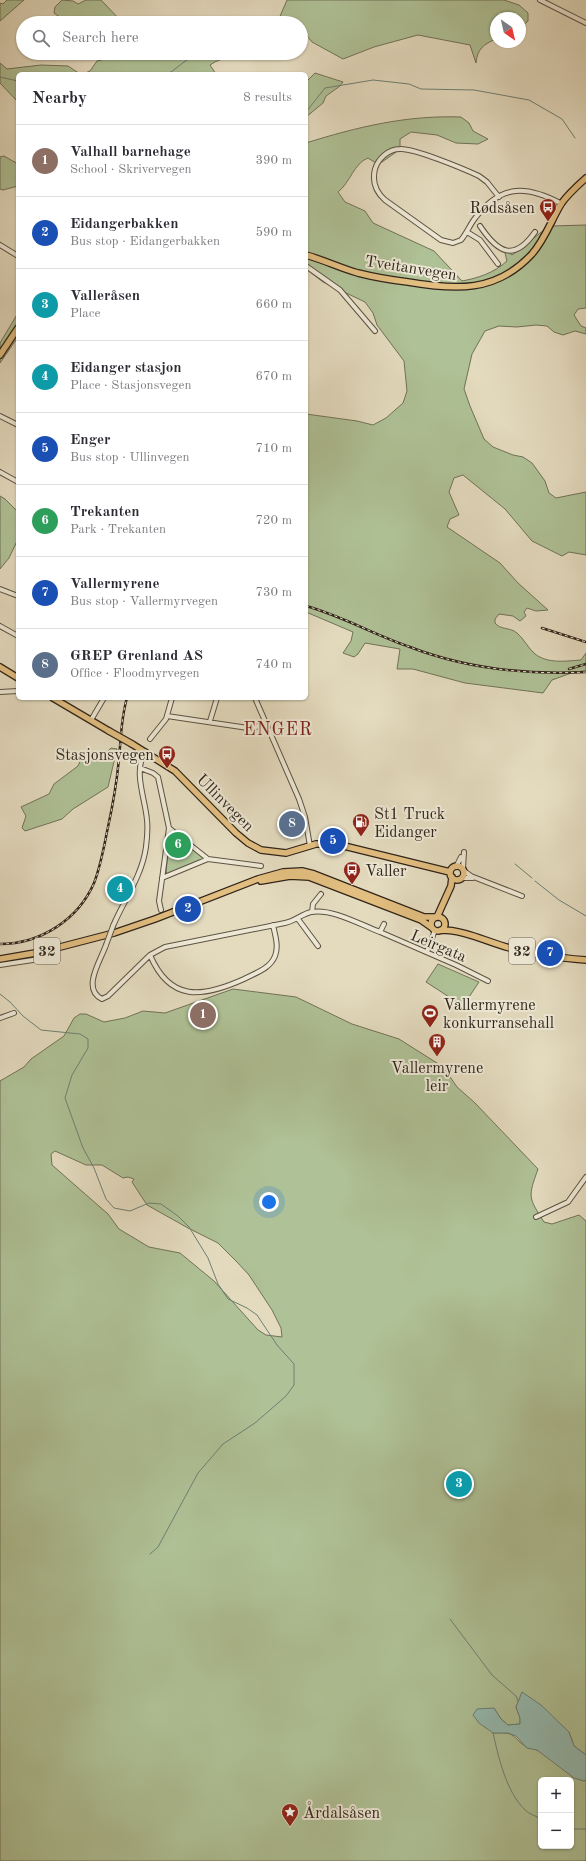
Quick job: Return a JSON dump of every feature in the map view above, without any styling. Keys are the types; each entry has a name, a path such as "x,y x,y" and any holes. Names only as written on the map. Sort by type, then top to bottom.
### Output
{"main road":[{"name":"Tveitanvegen","path":"308,256 358,273 381,278 450,288 473,286 495,280 525,261 542,240 562,204 574,188 586,178"},
{"path":"0,355 16,331"},
{"path":"0,667 16,677"},
{"path":"56,700 91,720"},
{"name":"Ullinvegen","path":"91,720 145,751 180,776 236,833 252,845 265,851 280,853 293,852 310,846 327,843 344,845 451,875 460,879"},
{"path":"456,867 463,870 450,898 444,920 445,926 436,929 431,921 436,917 451,886 451,875 456,867"},
{"name":"32","path":"305,874 421,920 436,929 460,932 520,951 546,956 586,960"},
{"name":"32","path":"0,959 41,952 94,939 155,919 238,886 284,876 305,874 424,917 436,917 444,920 460,932"}],"street":[{"path":"540,0 586,23"},
{"path":"499,197 488,182 479,176 407,149 392,150 379,161 375,168 374,181 378,191 385,200 446,242 457,242 461,240 480,212 499,197 511,192 533,191 562,204"},
{"path":"480,226 489,240"},
{"path":"467,232 474,236 488,249 498,264"},
{"path":"474,236 489,240 503,250 515,251 525,246 535,232"},
{"path":"0,245 16,255"},
{"path":"308,267 340,290 375,331"},
{"path":"0,416 16,424"},
{"path":"0,472 16,481"},
{"path":"0,589 16,595"},
{"path":"0,626 16,635"},
{"path":"0,692 16,691"},
{"path":"91,720 103,700"},
{"path":"150,739 167,716 171,700"},
{"path":"210,721 216,700"},
{"path":"256,700 303,809 310,846"},
{"path":"167,716 210,721 248,728 254,728 266,722"},
{"path":"145,751 140,768 140,784 147,819 146,848 132,888 113,926 106,945 92,985 94,993 102,999 108,996 157,950 175,944 298,919 312,912 313,904 321,894"},
{"path":"140,768 158,777 169,828 159,901 161,910"},
{"path":"169,828 208,859"},
{"path":"456,867 463,854 463,870 477,879 522,896"},
{"path":"162,878 208,859 261,866"},
{"name":"Ullinvegen","path":"460,879 477,879"},
{"name":"Leirgata","path":"312,912 321,911 333,914 380,932 474,973 488,981"},
{"path":"298,919 318,946"},
{"path":"380,932 384,924"},
{"path":"150,955 161,976 171,985 189,992 218,990 257,972 270,964 276,952 273,925"},
{"path":"427,952 436,929"},
{"path":"0,966 46,958"},
{"path":"0,1018 14,1013"},
{"path":"536,1217 568,1202 586,1177"}],"green space":[{"path":"7,0 24,0 0,21 0,3 3,4"},
{"path":"62,0 73,1 78,4 86,0 101,0 116,16 58,16 54,13 55,7"},
{"path":"287,0 504,0 519,5 528,13 528,21 526,23 526,12 490,12 490,42 482,48 478,54 476,63 470,45 418,35 374,47 343,59 312,42 308,37 308,16 280,16"},
{"path":"221,60 210,65 215,72 88,72 97,61"},
{"path":"0,63 7,69 41,65 68,66 77,72 16,72 16,100 0,83"},
{"path":"315,73 343,82 326,96 323,103 308,115 308,80"},
{"path":"441,117 461,117 469,123 473,131 488,139 478,144 456,143 437,135 411,132 400,139 399,150 382,162 376,163 368,158 359,164 346,184 338,192 345,202 365,211 373,223 434,251 462,281 480,277 497,269 507,261 504,249 512,255 544,230 552,226 586,225 586,308 578,309 574,315 581,326 586,328 586,334 575,331 563,335 554,332 547,326 536,325 517,327 499,326 485,331 472,354 464,389 484,439 493,447 513,455 523,457 532,463 545,481 549,493 556,498 586,492 586,555 569,552 562,556 532,541 505,509 463,475 454,478 449,492 459,515 450,519 447,527 500,563 518,583 548,610 536,611 527,608 524,612 526,616 520,621 513,616 499,614 495,619 495,623 500,627 517,633 535,654 551,661 581,660 586,653 586,671 574,672 552,680 543,693 465,683 413,669 397,669 400,649 365,643 358,654 354,657 343,653 351,641 353,632 308,613 308,414 357,421 373,425 386,418 403,403 407,391 404,361 377,325 373,313 365,302 323,282 308,271 308,142 382,123"},
{"path":"4,156 16,163 16,187 3,190 0,189 0,157"},
{"path":"16,316 16,340 0,363 0,343"},
{"path":"0,496 16,510 16,543 9,558 0,569"},
{"path":"111,748 117,749 108,787 73,809 62,819 25,831 22,828 26,816 21,807 49,794 54,784 78,766 84,752 106,753"},
{"path":"170,833 202,856 202,860 168,874 166,872"},
{"path":"438,964 479,982 463,1006 426,982"},
{"path":"233,989 296,997 352,1024 399,1039 437,1063 446,1071 457,1087 475,1103 538,1169 532,1186 531,1197 532,1202 544,1222 552,1224 579,1215 586,1221 586,1755 574,1746 569,1732 522,1693 516,1707 520,1718 520,1724 508,1725 501,1719 494,1708 493,1733 506,1733 512,1735 526,1747 536,1749 543,1753 577,1779 584,1781 586,1780 586,1861 0,1861 0,1081 24,1067 31,1059 64,1036 74,1018 80,1014 86,1014 104,1022 125,1018 143,1011 165,1013","holes":["55,1151 86,1165 102,1165 123,1178 128,1177 134,1179 132,1182 147,1205 218,1243 249,1275 272,1310 281,1328 282,1337 266,1335 258,1330 214,1281 180,1253 149,1247 119,1229 108,1214 52,1165 51,1154"]}],"water":[{"path":"522,1692 541,1705 569,1732 574,1746 586,1755 586,1780 584,1781 574,1778 537,1750 527,1748 516,1736 508,1733 493,1733 479,1723 473,1715 477,1709 494,1708 501,1719 508,1725 520,1724 520,1718 516,1707"}],"waterway":[{"path":"171,72 187,60"},
{"path":"0,77 16,81"},
{"path":"308,109 325,88 373,80 409,84 421,89 474,90 529,100 562,119 575,138"},
{"path":"515,864 532,878"},
{"path":"535,881 559,900 586,916"},
{"path":"0,994 23,1016 41,1030 80,1034 88,1039 88,1048 72,1075 65,1098 83,1148 94,1168 106,1199 114,1208 130,1211 149,1203 161,1204 178,1216 189,1227 208,1258 218,1284 228,1299 247,1308 257,1315 277,1345 294,1364 294,1385 286,1396 255,1423 223,1444 198,1473 158,1547 150,1554"},
{"path":"450,1619 492,1675 516,1696 518,1701"},
{"path":"493,1733 504,1774 513,1794 525,1810 538,1818"},
{"path":"574,1829 586,1829"}],"railway":[{"path":"308,607 333,615 431,655 453,661 497,669 519,671 564,673 586,672"},
{"path":"542,628 586,642"},
{"path":"569,669 586,664"},
{"path":"0,944 29,940 56,927 68,919 78,908 94,883 99,869 113,801 118,767 122,720 126,700"}],"place":[{"name":"Rødsåsen","path":"548,222"},
{"name":"Stasjonsvegen","path":"167,769"},
{"name":"GREP Grenland AS","path":"292,824"},
{"name":"St1 Truck Eidanger","path":"361,837"},
{"name":"Enger","path":"333,841"},
{"name":"Trekanten","path":"178,845"},
{"name":"Valler","path":"352,885"},
{"name":"Eidanger stasjon","path":"120,889"},
{"name":"Eidangerbakken","path":"188,909"},
{"name":"Vallermyrene","path":"550,953"},
{"name":"Valhall barnehage","path":"203,1015"},
{"name":"Vallermyrene konkurransehall","path":"430,1028"},
{"name":"Vallermyrene leir","path":"437,1057"},
{"name":"Valleråsen","path":"459,1484"},
{"name":"Årdalsåsen","path":"290,1827"}],"district":[{"name":"ENGER","path":"278,729"}]}
